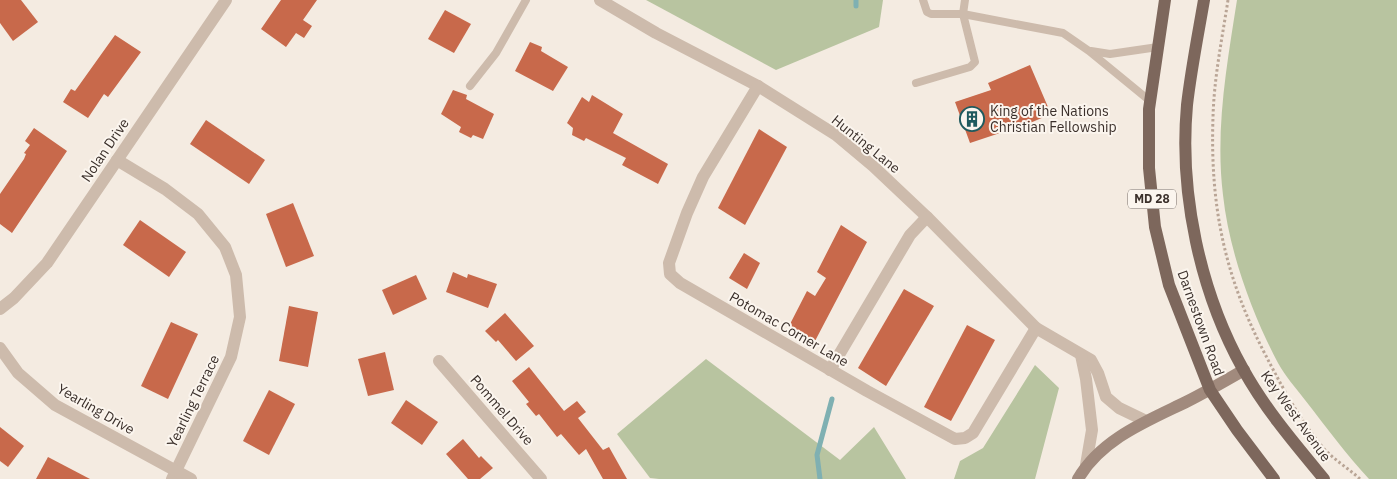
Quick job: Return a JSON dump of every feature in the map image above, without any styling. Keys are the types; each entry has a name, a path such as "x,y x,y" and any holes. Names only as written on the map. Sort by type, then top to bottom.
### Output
{"main road":[{"name":"Darnestown Road","path":"1165,0 1150,101 1149,168 1155,227 1169,285 1210,390"},
{"name":"Darnestown Road","path":"1078,479 1086,465 1121,435 1210,390 1244,370 1222,327 1204,276 1192,219 1186,163 1187,106 1204,0"},
{"name":"Key West Avenue","path":"1244,370 1270,412 1324,479"},
{"name":"MD 28","path":"1210,390 1274,479"}],"street":[{"name":"Nolan Drive","path":"0,309 14,298 47,263 226,0"},
{"name":"Hunting Lane","path":"600,0 656,33 758,86 836,135 927,217 1036,328 1091,360 1098,373 1106,397 1119,408 1146,421"},
{"name":"Potomac Corner Lane","path":"758,86 703,177 687,213 669,263 670,274 680,283 830,370 955,439 965,438 973,433 1036,328"},
{"name":"Yearling Terrace","path":"116,160 165,189 198,214 225,246 236,275 240,317 231,357 174,475"},
{"path":"830,370 910,235 927,217"},
{"name":"Yearling Drive","path":"0,348 18,373 56,405 174,475 191,479"},
{"path":"1081,354 1092,430 1086,465"},
{"name":"Pommel Drive","path":"439,360 541,479"}],"lane":[{"path":"470,86 496,53 526,0"},
{"path":"922,0 927,12 931,14 963,14 1063,33 1089,51 1150,101"},
{"path":"916,83 970,67 974,64 963,14 965,0"},
{"path":"1089,51 1110,54 1158,47"}],"path":[{"path":"1228,0 1214,106 1212,164 1216,214 1226,258 1238,295 1257,341 1281,387 1320,445 1337,462 1360,479"}],"green space":[{"path":"646,0 883,0 879,27 776,70"},
{"path":"1237,0 1397,0 1397,479 1369,479 1328,430 1278,363 1259,324 1243,282 1230,238 1226,216 1220,146 1223,97"},
{"path":"706,359 840,460 874,427 906,479 650,478 617,434"},
{"path":"1035,365 1059,388 1035,479 954,479 960,461 983,448"}],"building":[{"path":"0,0 21,0 38,22 13,41 0,23"},
{"path":"281,0 317,0 303,20 312,26 304,38 296,33 286,47 261,29"},
{"path":"445,10 471,24 454,53 428,39"},
{"path":"115,35 141,52 108,97 104,94 88,118 63,102 71,89 75,91"},
{"path":"530,42 542,47 541,51 568,67 553,91 515,71"},
{"path":"1030,65 1051,114 1009,132 1009,130 970,143 955,102 991,90 988,83"},
{"path":"453,90 467,95 466,99 494,114 483,139 473,135 471,138 459,132 461,127 441,114"},
{"path":"592,95 623,114 613,133 668,164 658,184 622,165 626,158 586,138 584,141 572,135 573,128 567,123 582,97 589,102"},
{"path":"206,120 265,160 249,184 190,144"},
{"path":"34,128 67,151 12,233 0,224 0,194 24,159 26,154 24,153 30,145 25,141"},
{"path":"759,129 787,147 745,225 718,208"},
{"path":"293,203 314,256 286,267 266,214"},
{"path":"140,220 186,252 169,277 123,245"},
{"path":"841,225 867,242 815,341 789,326 807,291 815,296 826,278 817,272"},
{"path":"744,253 760,263 747,289 729,278"},
{"path":"453,272 467,278 468,274 497,284 488,308 446,292"},
{"path":"416,275 427,299 393,315 382,290"},
{"path":"904,289 934,306 886,386 858,368"},
{"path":"289,306 318,312 308,367 279,361"},
{"path":"505,313 534,346 516,361 498,340 496,342 485,331"},
{"path":"171,322 198,334 168,399 141,386"},
{"path":"967,325 995,340 951,421 924,407"},
{"path":"385,352 394,390 368,396 358,359"},
{"path":"529,367 564,411 577,401 586,412 578,418 603,450 609,447 627,479 603,479 586,449 579,455 561,434 557,437 539,414 536,416 526,404 529,402 512,381"},
{"path":"269,390 295,404 269,455 243,441"},
{"path":"406,400 438,422 422,445 391,423"},
{"path":"0,427 24,446 8,467 0,461"},
{"path":"463,439 479,458 481,456 493,468 480,479 468,479 446,454"},
{"path":"48,457 90,479 36,479"}],"waterway":[{"path":"856,0 856,6"},
{"path":"820,479 817,455 832,399"}],"place":[{"name":"King of the Nations Christian Fellowship","path":"972,119"}]}
